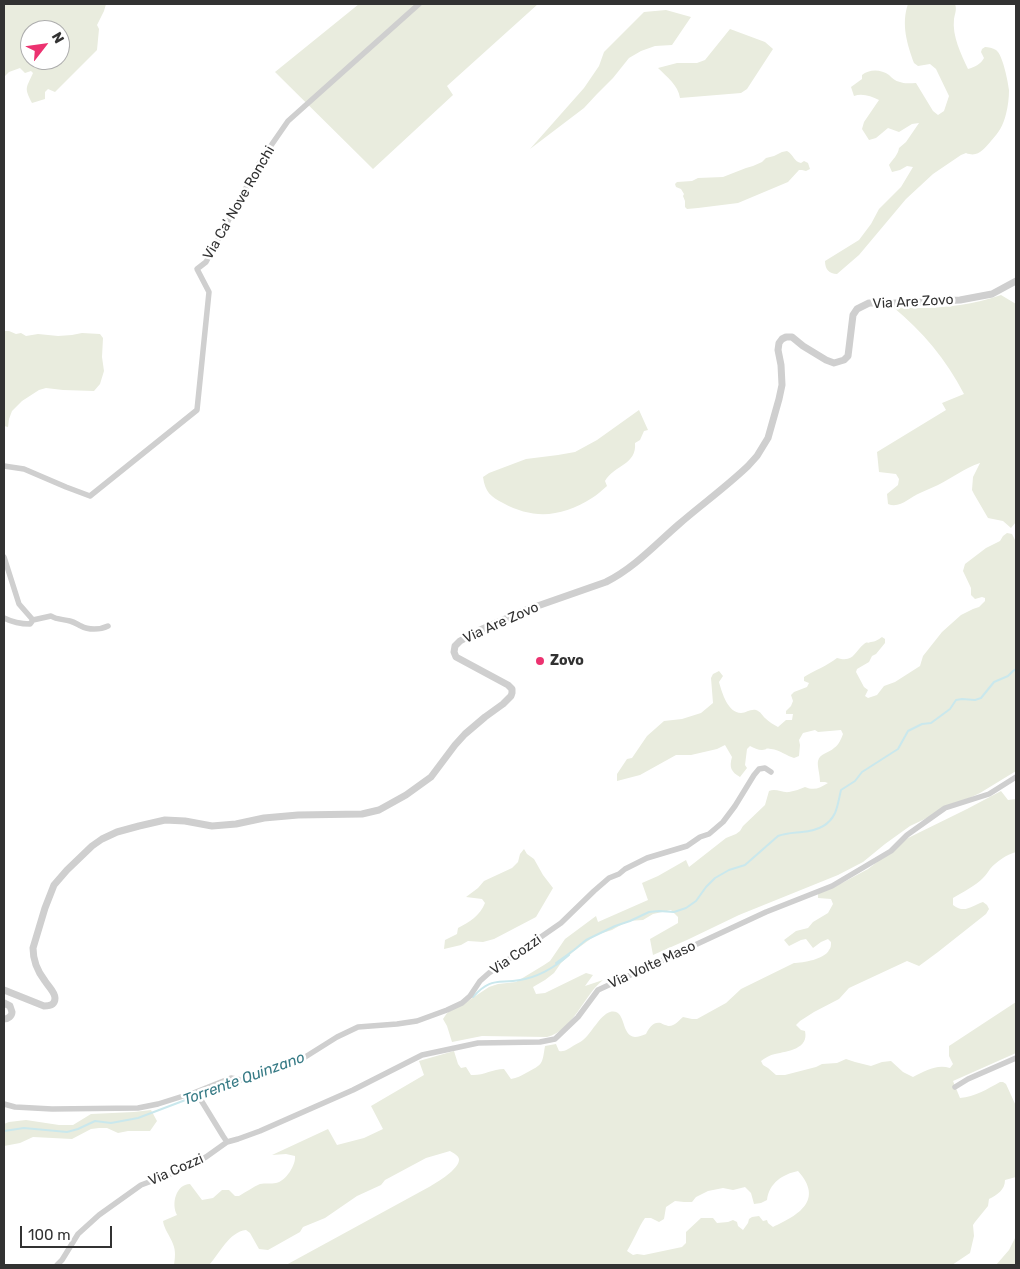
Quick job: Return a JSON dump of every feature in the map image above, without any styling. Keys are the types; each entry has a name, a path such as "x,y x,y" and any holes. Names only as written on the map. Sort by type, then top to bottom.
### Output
{"street":[{"name":"Via Ca' Nove Ronchi","path":"4,466 24,469 90,496 197,410 209,292 197,269 206,262 261,160 288,121 419,4"},
{"name":"Via Are Zovo","path":"4,990 42,1005 50,1006 53,1004 54,994 42,978 33,954 33,948 54,885 92,846 102,839 117,832 165,820 212,826 298,815 362,814 379,810 406,795 431,777 465,734 503,704 512,693 511,687 508,684 456,658 454,652 457,644 472,633 526,610 618,576 642,558 748,466 758,456 768,438 780,399 782,385 778,350 782,339 792,337 803,346 834,363 844,360 848,356 853,315 857,310 869,303 960,300 992,294 1016,281"},
{"path":"4,557 19,604 33,620"},
{"path":"4,618 11,622 30,624 33,620 51,616 56,619 73,621 82,627 103,628 108,626"},
{"name":"Via Cozzi","path":"4,1104 15,1107 52,1109 138,1108 158,1104 196,1092 224,1080 231,1078 241,1080 302,1059 337,1037 358,1027 397,1024 417,1020 447,1010 462,1003 470,996 489,972 562,923 609,878 647,858 687,846 700,837 709,834 723,822 759,769 765,768 771,772"},
{"name":"Via Volte Maso","path":"227,1142 353,1090 422,1055 478,1043 540,1042 555,1039 578,1017 598,990 766,912 832,886 891,851 907,835 945,808 989,794 1016,777"},
{"path":"4,1003 10,1006 12,1012 7,1019 4,1019"},
{"path":"955,1087 968,1079 1016,1058"},
{"path":"196,1092 227,1142"},
{"name":"Via Cozzi","path":"57,1265 78,1234 98,1215 141,1185 181,1170 206,1157 227,1142"}],"shaded area":[{"path":"4,4 106,4 97,25 99,29 97,50 55,92 48,89 45,92 45,99 32,103 27,91 27,85 33,73 31,71 25,73 22,70 70,70 70,20 20,20 20,68 9,72 4,77"},
{"path":"359,4 538,4 447,86 453,95 373,169 275,72"},
{"path":"908,4 955,4 954,32 968,69 983,60 981,52 985,47 996,50 999,53 1005,69 1009,90 1005,118 994,138 983,150 977,154 966,153 961,155 933,174 906,199 859,255 837,274 832,273 827,269 825,261 859,240 879,209 901,187 913,167 907,166 892,172 889,165 899,148 906,142 919,123 912,124 899,132 888,128 876,138 869,140 862,129 864,122 879,100 866,95 854,96 851,87 862,79 862,75 865,73 879,71 889,75 898,82 916,83 933,111 938,115 944,111 949,96 936,69 930,64 918,66 914,63 907,41 905,26"},
{"path":"666,10 691,17 672,45 655,46 629,58 584,108 530,149 584,88 599,66 604,52 644,12"},
{"path":"730,29 765,42 773,49 747,89 741,93 680,98 675,85 658,68 677,63 697,63 705,60"},
{"path":"787,151 795,160 801,163 804,161 808,163 810,169 806,171 799,170 788,182 738,203 687,209 685,207 684,194 675,184 698,178 723,177"},
{"path":"1001,295 1016,304 1016,522 1011,528 1003,521 988,518 972,490 973,477 980,463 901,504 888,504 887,494 898,485 899,479 896,474 879,472 877,452 946,410 942,403 964,394 942,358 914,326 893,307 947,307"},
{"path":"4,331 16,334 21,333 26,336 38,334 58,336 82,333 100,334 103,338 102,357 104,371 100,384 94,391 46,388 39,390 22,401 12,411 8,427 4,426"},
{"path":"639,410 648,430 644,431 640,440 635,443 635,450 632,456 609,476 605,481 607,486 594,497 581,504 559,512 537,514 503,503 495,499 487,490 483,477 489,473 526,459 575,452 597,440"},
{"path":"1007,533 1012,534 1016,542 1016,771 980,793 910,826 863,862 838,875 739,915 653,955 650,939 678,923 678,917 671,910 653,914 643,920 628,921 612,930 596,935 574,951 561,963 554,973 533,987 536,994 545,993 586,973 593,975 585,986 603,980 571,1020 556,1033 547,1037 482,1036 452,1042 443,1019 447,1013 489,987 516,982 544,965 550,961 565,939 596,916 598,922 648,900 642,883 686,860 689,867 726,838 736,834 765,805 769,791 789,792 805,787 814,789 828,783 820,782 818,761 821,756 839,744 843,734 841,730 818,732 815,730 803,733 799,740 799,756 794,758 774,750 761,750 750,746 747,749 745,765 747,768 740,777 732,769 732,757 725,745 717,749 691,755 676,755 640,775 617,781 617,774 627,759 632,758 647,736 664,721 682,719 701,713 713,703 711,678 713,674 719,671 723,676 719,682 726,702 732,710 741,713 756,710 778,727 786,720 792,720 793,714 786,714 786,711 793,701 791,695 807,687 809,683 804,681 804,677 837,658 850,658 865,643 874,642 882,637 885,639 885,643 872,656 869,662 857,669 856,672 864,687 868,690 865,696 868,698 877,695 884,686 895,682 920,666 923,656 942,632 961,615 979,607 985,601 985,598 975,599 971,595 971,588 963,571 965,564 986,548 1000,541"},
{"path":"1001,791 1008,800 1016,799 1016,852 999,861 980,881 953,898 953,905 961,909 983,902 989,909 986,914 919,966 907,961 849,988 839,999 814,1012 796,1025 805,1031 804,1042 801,1045 791,1050 771,1055 761,1061 763,1065 776,1075 785,1075 822,1064 837,1063 846,1059 871,1066 891,1061 903,1072 913,1077 927,1070 940,1067 950,1068 953,1064 949,1056 949,1046 1016,1002 1016,1053 953,1081 960,1098 986,1090 1000,1082 1006,1084 1016,1106 1016,1177 1005,1180 1005,1184 998,1194 989,1199 988,1206 973,1225 974,1236 970,1253 952,1265 286,1265 442,1179 458,1163 458,1156 450,1151 426,1158 385,1180 381,1185 357,1196 325,1218 303,1227 300,1232 268,1250 259,1249 250,1233 246,1230 230,1239 209,1265 174,1265 174,1247 163,1221 177,1215 175,1200 181,1187 190,1184 202,1200 213,1198 222,1190 229,1190 235,1196 239,1196 260,1184 280,1182 287,1176 294,1164 295,1156 286,1154 272,1155 328,1129 337,1145 364,1138 383,1129 371,1106 424,1075 419,1061 454,1051 458,1064 461,1068 466,1067 471,1075 504,1069 511,1079 539,1066 545,1046 556,1044 559,1051 566,1050 583,1040 603,1017 610,1012 619,1014 627,1032 635,1037 646,1034 650,1027 656,1023 671,1026 683,1017 697,1019 726,1003 741,989 794,963 813,960 827,953 831,945 828,939 813,948 806,939 789,946 784,940 796,931 808,928 813,922 828,913 833,904 831,899 818,898 818,892 842,883 868,869 908,838","holes":["798,1171 809,1190 805,1205 792,1217 773,1227 767,1220 763,1221 759,1216 749,1219 743,1230 733,1220 717,1223 713,1218 701,1218 686,1232 686,1243 682,1247 644,1255 633,1255 627,1251 645,1218 651,1218 659,1222 664,1219 666,1207 675,1201 692,1202 696,1197 708,1191 723,1188 733,1190 745,1187 751,1193 754,1204 761,1203 767,1200 774,1184 787,1174"]},
{"path":"524,849 534,859 553,888 536,917 494,939 483,942 468,941 461,945 444,949 445,940 457,934 458,928 470,921 483,908 485,903 482,899 466,897 484,881 512,868 518,862 520,854"},
{"path":"151,1110 157,1121 150,1131 118,1133 107,1128 99,1128 91,1129 72,1139 33,1137 20,1143 4,1146 4,1124 9,1122 26,1120 73,1125 91,1114"},
{"path":"1016,1236 1016,1265 996,1265 1009,1250"}],"waterway":[{"name":"Torrente Quinzano","path":"473,997 485,986 495,982 534,977 564,959 569,955 556,963 586,940 615,926 649,912 674,912 686,908 696,901 715,878 729,870 745,865 778,836 821,827 835,813 841,790 855,781 862,772 898,749 908,731 922,724 931,723 950,709 956,700 975,700 981,698 994,682 1008,676 1016,669"},
{"name":"Torrente Quinzano","path":"201,1095 239,1082"},
{"name":"Torrente Quinzano","path":"4,1131 24,1128 67,1132 95,1121 111,1123 138,1118 196,1096"}],"place":[{"name":"Zovo","path":"540,661"}]}
